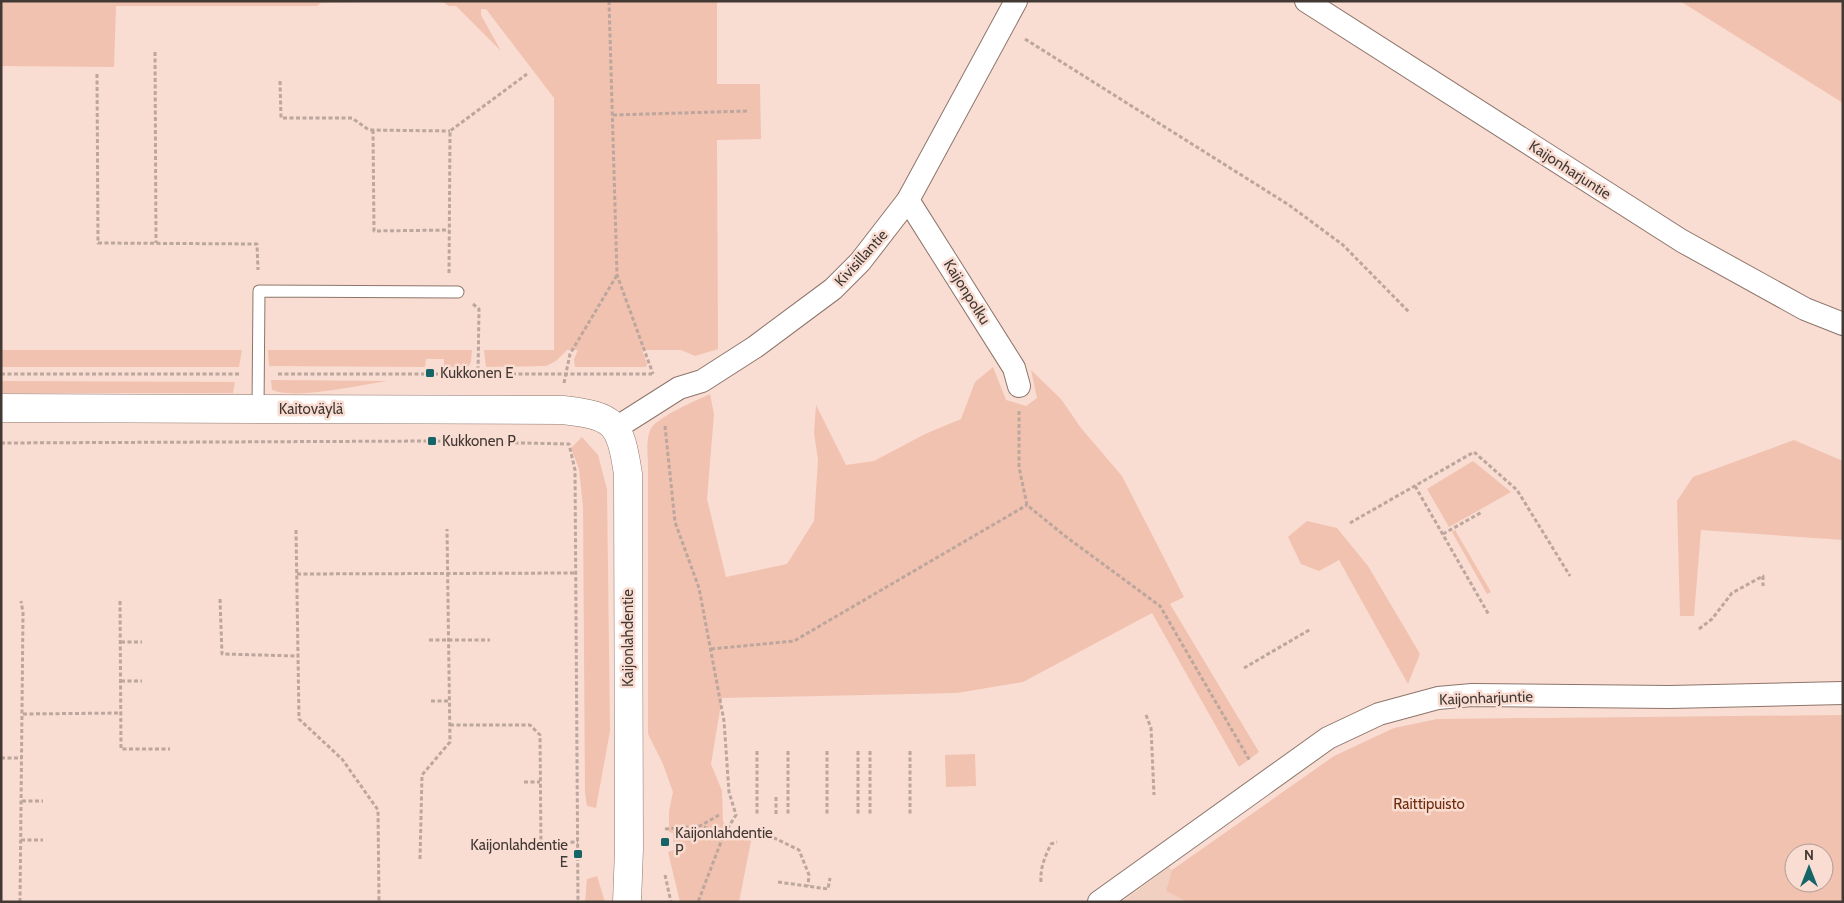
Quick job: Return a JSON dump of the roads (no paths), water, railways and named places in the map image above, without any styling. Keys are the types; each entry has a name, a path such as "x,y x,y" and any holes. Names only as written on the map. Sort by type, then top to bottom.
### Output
{"street":[{"name":"Kivisillantie","path":"616,428 670,393 702,381 723,368 833,289 866,256 908,200 1016,1"},
{"name":"Kaijonharjuntie","path":"1306,1 1682,241 1805,309 1843,324"},
{"name":"Kaijonpolku","path":"908,200 1014,368 1019,386"},
{"name":"Kaitoväylä","path":"1,408 563,410 596,414 616,428"},
{"name":"Kaijonlahdentie","path":"616,428 624,446 628,474 629,849 627,902"},
{"name":"Kaijonharjuntie","path":"1099,902 1328,738 1380,714 1438,698 1472,695 1670,697 1843,693"},
{"name":"Kaijonlahdentie","path":"629,849 644,902"}],"lane":[{"path":"258,409 259,291 458,292"}],"place":[{"name":"Kukkonen E","path":"430,373"},
{"name":"Kukkonen P","path":"432,441"},
{"name":"Kaijonlahdentie P","path":"665,842"},
{"name":"Kaijonlahdentie E","path":"578,854"}],"park label":[{"name":"Raittipuisto","path":"1429,804"}]}
